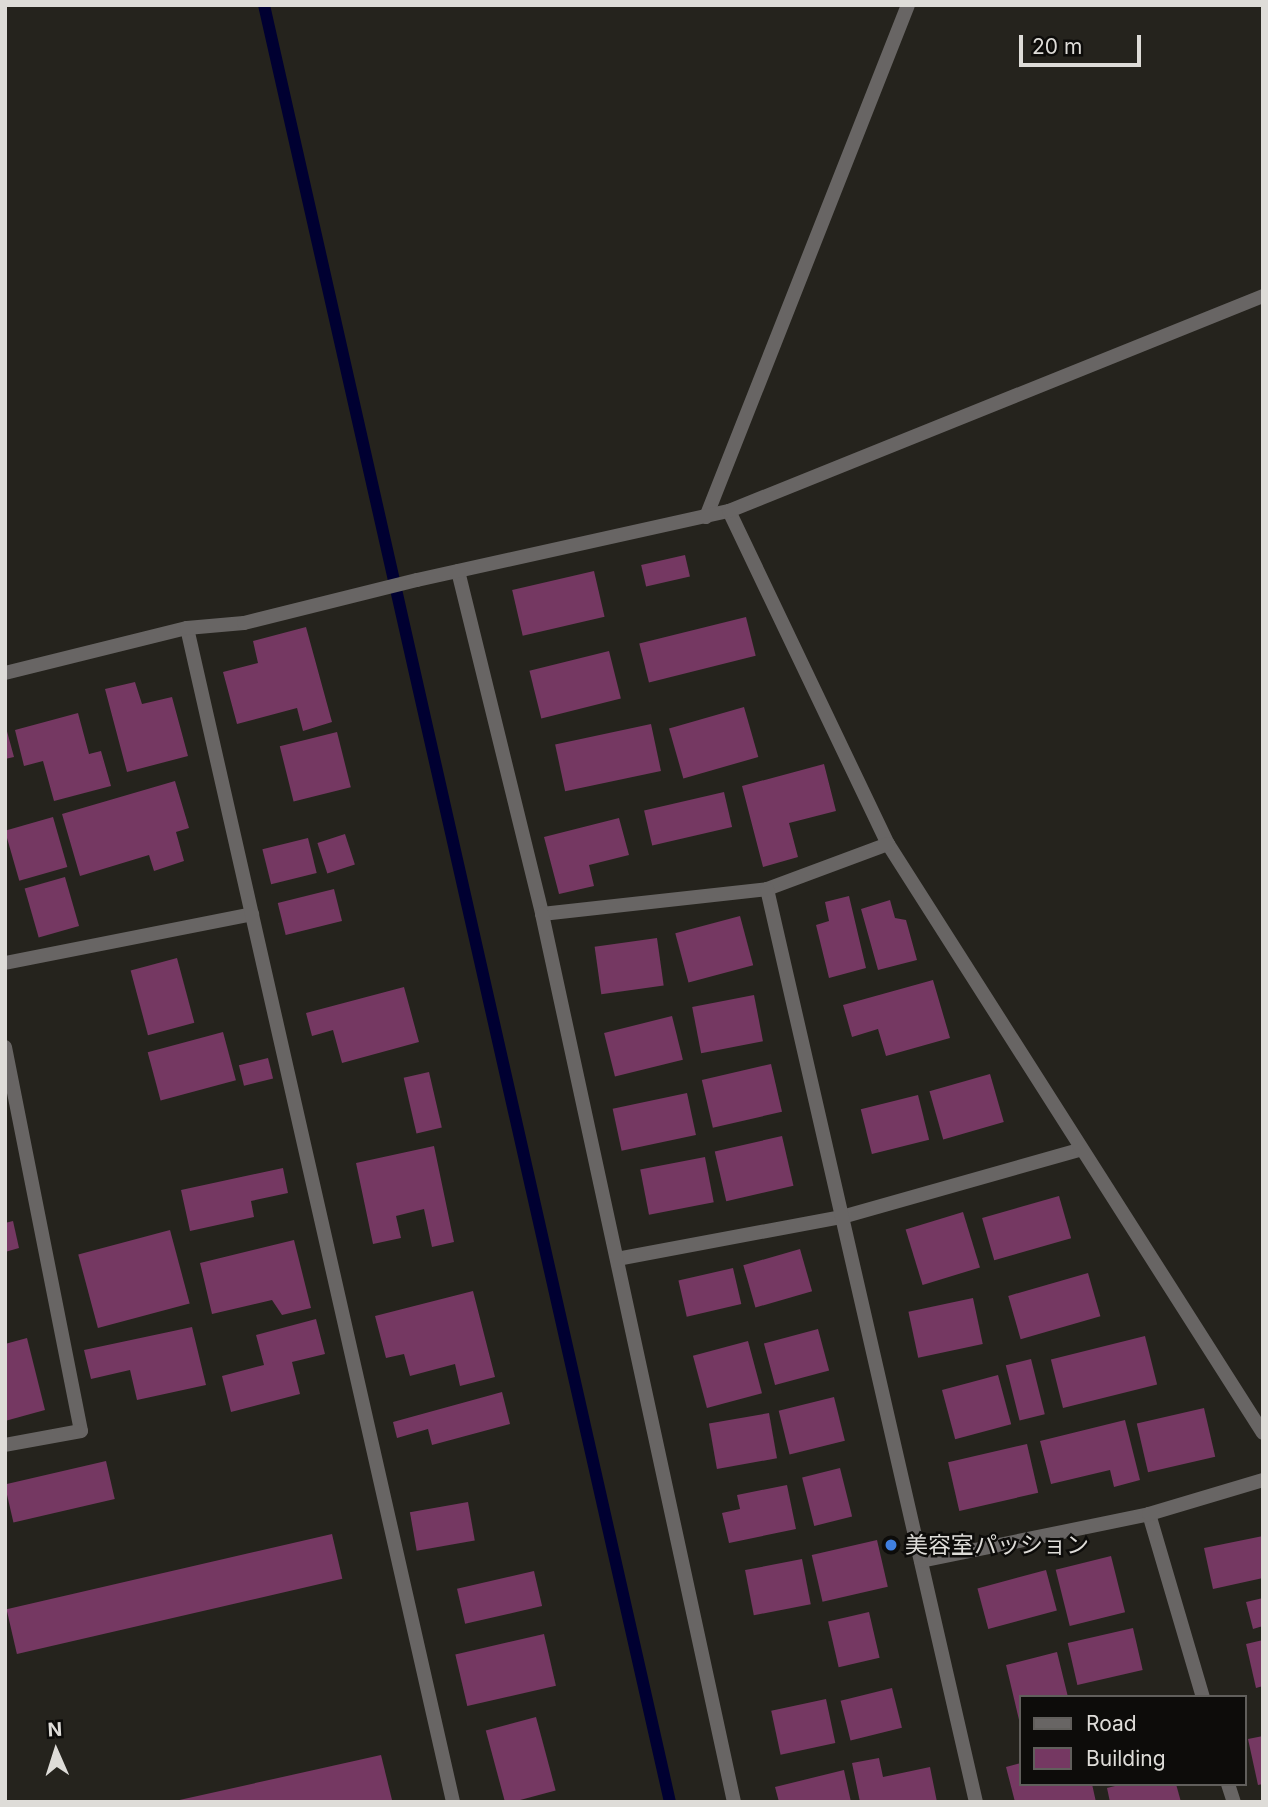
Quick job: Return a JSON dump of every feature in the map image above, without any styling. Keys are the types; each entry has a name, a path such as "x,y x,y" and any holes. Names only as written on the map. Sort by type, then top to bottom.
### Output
{"street":[{"path":"706,517 908,5"},
{"path":"5,673 187,628 244,623 417,580 729,511 1263,296"},
{"path":"729,511 888,844 1263,1433"},
{"path":"458,571 542,914 734,1802"},
{"path":"187,628 453,1802"},
{"path":"542,914 767,889 888,844"},
{"path":"767,889 976,1802"},
{"path":"5,963 252,914"},
{"path":"5,1047 81,1431 5,1445"},
{"path":"617,1259 842,1217 1082,1149"},
{"path":"921,1561 1149,1514 1263,1480"},
{"path":"1149,1514 1202,1695"}],"building":[{"path":"685,555 690,576 646,587 641,565"},
{"path":"594,571 605,617 523,636 512,590"},
{"path":"746,617 756,656 649,682 639,644"},
{"path":"306,627 332,722 303,731 297,708 237,724 223,672 258,663 253,641"},
{"path":"609,651 621,699 541,718 529,671"},
{"path":"135,682 142,704 172,697 188,756 127,772 105,689"},
{"path":"744,707 758,757 683,778 669,728"},
{"path":"78,713 89,754 101,751 111,786 54,801 43,761 24,766 15,730"},
{"path":"5,724 14,757 5,759"},
{"path":"651,724 661,771 565,791 555,744"},
{"path":"337,732 351,787 294,802 280,746"},
{"path":"824,764 836,811 789,823 798,857 763,867 742,786"},
{"path":"175,781 189,828 176,832 184,861 154,871 149,855 80,876 62,814"},
{"path":"724,792 732,827 652,846 644,810"},
{"path":"53,817 67,867 19,881 5,831"},
{"path":"619,818 629,855 589,865 594,886 559,894 544,837"},
{"path":"345,834 355,864 327,873 317,843"},
{"path":"308,838 317,873 271,884 262,849"},
{"path":"65,877 79,926 39,938 25,889"},
{"path":"334,889 342,921 286,935 278,903"},
{"path":"849,896 866,968 829,978 816,925 829,921 825,902"},
{"path":"890,900 895,918 906,920 917,960 878,970 861,909"},
{"path":"740,916 753,965 688,983 675,933"},
{"path":"657,938 664,986 601,994 595,947"},
{"path":"177,958 194,1023 148,1035 131,970"},
{"path":"933,980 950,1038 886,1056 878,1029 852,1037 843,1005"},
{"path":"404,987 419,1042 342,1063 333,1030 312,1036 306,1013"},
{"path":"754,995 763,1041 701,1053 692,1007"},
{"path":"672,1016 683,1060 615,1077 604,1033"},
{"path":"223,1032 236,1080 161,1100 148,1052"},
{"path":"268,1058 273,1078 244,1086 239,1065"},
{"path":"771,1064 782,1112 713,1128 702,1080"},
{"path":"429,1072 442,1128 416,1133 404,1078"},
{"path":"990,1074 1004,1122 943,1139 929,1091"},
{"path":"687,1093 696,1135 622,1151 613,1109"},
{"path":"918,1095 929,1140 872,1154 861,1109"},
{"path":"782,1136 793,1186 726,1201 715,1152"},
{"path":"434,1146 454,1242 432,1247 424,1209 396,1216 401,1238 373,1244 356,1163"},
{"path":"705,1157 714,1202 649,1215 640,1170"},
{"path":"283,1168 288,1193 251,1201 254,1217 190,1231 181,1190"},
{"path":"1059,1196 1071,1238 994,1260 982,1218"},
{"path":"963,1212 980,1267 923,1285 906,1230"},
{"path":"13,1221 19,1248 5,1252 5,1223"},
{"path":"170,1230 190,1303 98,1328 78,1255"},
{"path":"294,1240 311,1308 282,1315 272,1300 212,1314 200,1263"},
{"path":"800,1249 812,1291 755,1308 743,1265"},
{"path":"733,1268 741,1304 687,1317 678,1281"},
{"path":"1088,1273 1100,1316 1021,1339 1008,1296"},
{"path":"473,1291 495,1377 460,1386 455,1364 410,1376 404,1354 386,1358 375,1316"},
{"path":"973,1298 983,1344 918,1358 908,1312"},
{"path":"316,1319 325,1354 292,1362 300,1394 231,1412 222,1376 264,1365 256,1335"},
{"path":"192,1327 206,1385 137,1400 130,1370 91,1379 84,1350"},
{"path":"818,1329 829,1371 775,1385 764,1343"},
{"path":"1145,1336 1157,1385 1063,1408 1051,1359"},
{"path":"27,1338 45,1410 5,1421 5,1344"},
{"path":"748,1341 762,1393 707,1408 693,1356"},
{"path":"1031,1359 1045,1414 1020,1421 1006,1365"},
{"path":"998,1375 1011,1424 955,1439 942,1390"},
{"path":"502,1392 510,1424 432,1445 428,1429 397,1438 393,1422"},
{"path":"834,1397 845,1441 790,1454 779,1411"},
{"path":"1204,1408 1215,1457 1148,1472 1137,1424"},
{"path":"769,1413 777,1458 717,1469 709,1424"},
{"path":"1125,1420 1140,1480 1114,1487 1110,1470 1051,1484 1040,1441"},
{"path":"1027,1444 1038,1493 959,1511 948,1462"},
{"path":"106,1461 115,1499 13,1522 5,1484"},
{"path":"840,1468 852,1517 814,1526 802,1477"},
{"path":"787,1485 796,1529 729,1543 722,1513 740,1509 737,1495"},
{"path":"468,1502 475,1540 417,1551 410,1512"},
{"path":"332,1534 342,1579 17,1654 7,1609"},
{"path":"1263,1536 1263,1578 1213,1589 1204,1548"},
{"path":"877,1540 888,1587 823,1602 812,1555"},
{"path":"1111,1556 1125,1612 1070,1626 1056,1570"},
{"path":"802,1559 811,1604 754,1615 745,1570"},
{"path":"1046,1570 1057,1611 988,1629 977,1588"},
{"path":"534,1571 542,1606 465,1624 457,1589"},
{"path":"1263,1598 1263,1626 1253,1629 1246,1602"},
{"path":"869,1612 880,1658 839,1667 828,1621"},
{"path":"1133,1628 1143,1670 1077,1685 1068,1643"},
{"path":"544,1634 556,1686 467,1706 455,1654"},
{"path":"1263,1640 1263,1686 1256,1688 1246,1644"},
{"path":"1057,1652 1068,1695 1020,1695 1020,1724 1006,1665"},
{"path":"892,1688 902,1728 850,1741 841,1701"},
{"path":"826,1699 835,1743 781,1755 771,1711"},
{"path":"536,1717 556,1790 505,1802 486,1730"},
{"path":"1263,1736 1263,1784 1258,1785 1248,1739"},
{"path":"381,1755 392,1800 175,1802 175,1801"},
{"path":"879,1758 883,1777 930,1767 937,1802 860,1802 852,1763"},
{"path":"1020,1763 1020,1786 1092,1786 1096,1802 1015,1802 1006,1767"},
{"path":"844,1770 851,1802 779,1802 775,1787"},
{"path":"1177,1786 1181,1802 1110,1802 1107,1788"}],"waterway":[{"path":"264,5 670,1802"}],"place":[{"name":"美容室パッション","path":"891,1545"}]}
